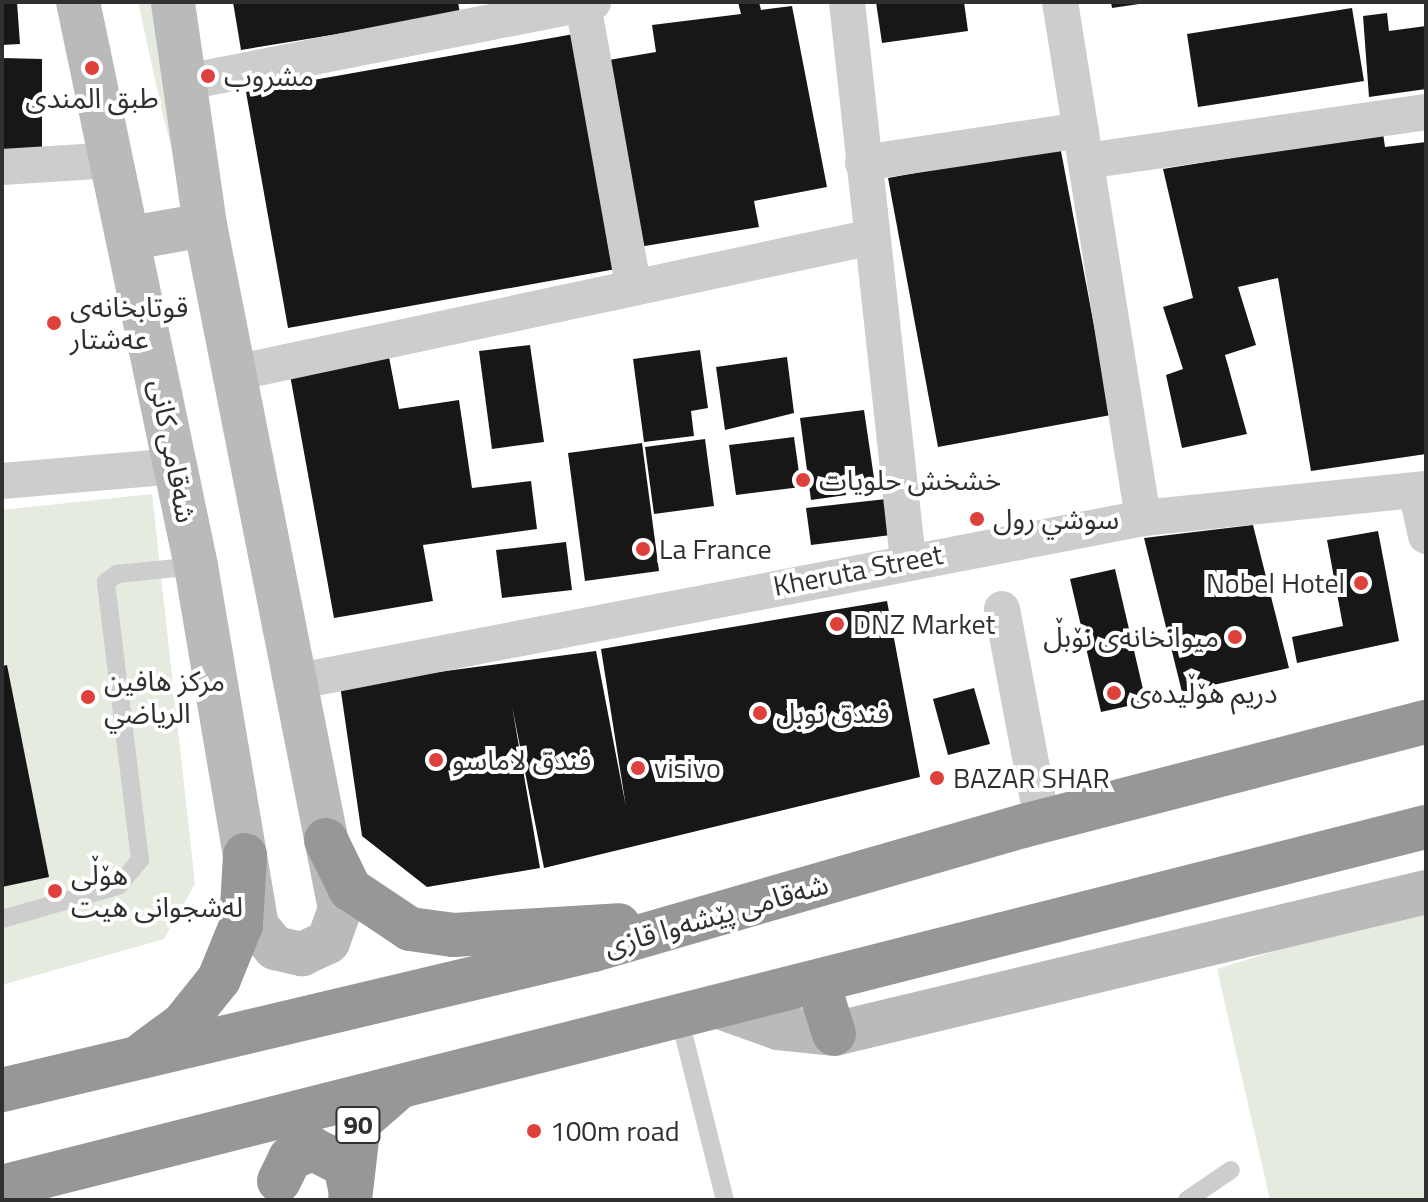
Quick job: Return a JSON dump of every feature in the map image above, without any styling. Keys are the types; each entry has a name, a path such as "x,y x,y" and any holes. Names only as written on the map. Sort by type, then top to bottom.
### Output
{"highway":[{"name":"شەقامی پێشەوا قازی","path":"2,1090 689,922 1042,821 1426,722"},
{"path":"2,1187 224,1129 819,986 1426,827"},
{"path":"326,840 361,900 424,933 689,922"},
{"path":"130,1060 183,1024 219,979 241,925 245,855"},
{"path":"819,986 834,1034"},
{"name":"90","path":"350,1194 355,1133 364,1113 417,1083"},
{"path":"224,1129 253,1144 280,1191"},
{"path":"280,1191 290,1158 313,1149 345,1165 350,1194"}],"street":[{"name":"شەقامی کانی","path":"78,2 131,238 196,566 245,855 264,939 281,951 309,953 332,937 340,916 326,840"},
{"path":"173,2 181,83 205,225 326,840"},
{"path":"847,2 908,560"},
{"path":"1060,2 1143,518"},
{"path":"181,83 483,12 588,3 633,286"},
{"path":"863,163 1084,146 1426,112"},
{"path":"2,167 112,160"},
{"path":"131,238 205,225"},
{"path":"235,373 872,237"},
{"path":"2,481 176,466"},
{"path":"1421,490 1426,536"},
{"name":"Kheruta Street","path":"294,682 908,560 1143,518 1421,490"},
{"path":"1002,609 1042,821"},
{"path":"725,1009 778,1028 834,1034 1426,892"}],"lane":[{"path":"2,919 118,886 140,860 106,582 117,574 196,566"},
{"path":"680,1020 725,1200"},
{"path":"1187,1200 1231,1170"}],"shaded area":[{"path":"138,2 172,2 179,177 163,116"},
{"name":"مركز هافين الرياضي","path":"152,494 195,884 164,939 2,985 2,510"},
{"path":"1426,903 1426,1200 1270,1200 1217,969"}],"building":[{"path":"2,2 17,2 20,44 2,45"},
{"path":"233,2 458,2 460,14 241,50"},
{"path":"738,2 759,2 761,10 792,6 827,187 754,201 759,227 639,247 603,61 656,52 652,25 741,14"},
{"path":"876,2 964,2 968,31 882,43"},
{"path":"1111,2 1139,2 1139,4 1112,8"},
{"path":"1352,8 1364,81 1198,107 1187,34"},
{"path":"1387,13 1389,31 1426,26 1426,89 1369,97 1363,16"},
{"path":"574,34 616,269 288,328 246,92"},
{"path":"2,58 42,59 42,151 2,150"},
{"path":"1383,133 1385,147 1426,142 1426,454 1311,471 1278,278 1238,287 1256,345 1225,355 1247,434 1182,448 1166,375 1183,369 1163,307 1193,298 1163,169"},
{"path":"1060,146 1111,415 938,447 888,178"},
{"path":"530,345 544,442 492,449 479,351"},
{"path":"700,350 708,408 691,411 694,436 644,442 633,359"},
{"path":"389,357 399,409 459,400 472,488 531,481 537,529 423,545 433,601 334,618 290,375"},
{"path":"787,357 794,413 725,430 716,367"},
{"path":"864,410 874,478 844,482 846,495 811,500 800,418"},
{"path":"794,437 801,487 736,495 729,445"},
{"path":"705,439 714,506 654,514 645,447"},
{"path":"642,443 659,571 585,581 568,453"},
{"path":"886,499 891,535 811,545 806,508"},
{"path":"1253,525 1289,668 1182,692 1144,538"},
{"name":"Nobel Hotel","path":"1378,531 1399,641 1297,663 1292,637 1343,626 1327,540"},
{"path":"566,542 572,590 502,598 496,550"},
{"path":"1115,569 1146,702 1101,712 1070,579"},
{"path":"887,601 920,777 544,868 512,706 540,868 427,887 362,836 340,685 596,651 626,807 601,649"},
{"path":"7,665 49,877 2,887 2,666"},
{"path":"974,688 990,744 948,755 933,699"}],"place":[{"name":"طبق المندى","path":"92,68"},
{"name":"مشروب","path":"208,76"},
{"name":"قوتابخانەی عەشتار","path":"54,323"},
{"name":"خشخش حلويات","path":"803,480"},
{"name":"سوشي رول","path":"977,519"},
{"name":"La France","path":"643,549"},
{"name":"Nobel Hotel","path":"1361,583"},
{"name":"DNZ Market","path":"837,624"},
{"name":"میوانخانەی نۆبڵ","path":"1235,637"},
{"name":"دریم ھۆڵیدەی","path":"1114,693"},
{"name":"مركز هافين الرياضي","path":"88,697"},
{"name":"فندق نوبل","path":"760,713"},
{"name":"فندق لاماسو","path":"436,760"},
{"name":"visivo","path":"638,768"},
{"name":"BAZAR SHAR","path":"937,778"},
{"name":"ھۆڵی لەشجوانی ھیت","path":"55,891"},
{"name":"100m road","path":"534,1131"}]}
